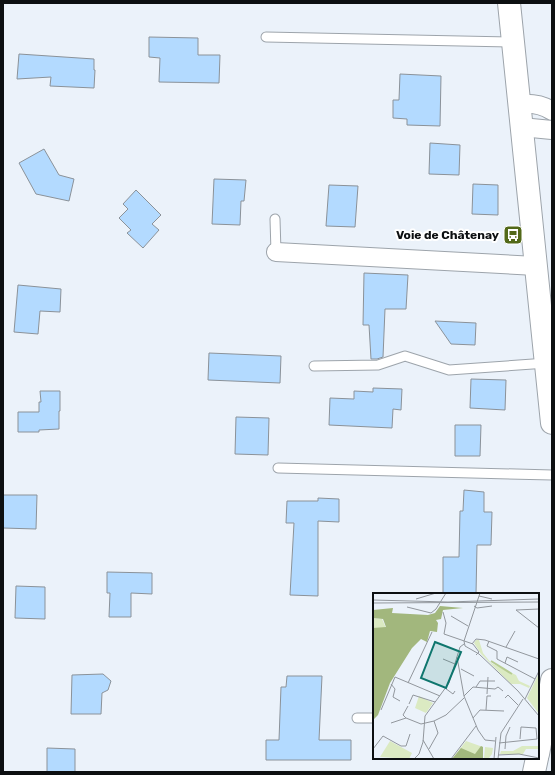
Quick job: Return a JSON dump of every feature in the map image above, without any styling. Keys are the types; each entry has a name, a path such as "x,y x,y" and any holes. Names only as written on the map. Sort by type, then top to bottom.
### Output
{"street":[{"path":"510,3 521,127 547,363 552,423"},
{"path":"519,104 529,103 552,111"},
{"path":"521,127 552,130"},
{"path":"276,252 536,266"},
{"path":"539,743 541,720 552,680"},
{"path":"534,772 537,759"}],"lane":[{"path":"266,37 513,42"},
{"path":"275,219 276,252"},
{"path":"314,366 378,365 405,356 449,370 547,363"},
{"path":"278,468 552,475"},
{"path":"357,718 373,718"}],"building":[{"path":"149,37 198,38 198,55 220,55 219,83 159,82 160,58 149,57"},
{"path":"19,54 94,59 94,88 50,86 51,77 17,79"},
{"path":"400,74 441,76 440,126 407,125 407,119 393,118 393,100 399,100"},
{"path":"430,143 460,145 459,175 429,174"},
{"path":"44,149 59,175 74,179 69,201 36,194 19,163"},
{"path":"214,179 246,180 244,201 241,201 240,225 212,224"},
{"path":"473,184 498,185 498,215 472,214"},
{"path":"329,185 358,186 355,227 326,226"},
{"path":"136,190 161,215 152,224 159,230 143,248 127,233 131,230 119,218 128,209 123,204"},
{"path":"364,273 408,275 406,309 385,309 383,357 377,359 371,359 369,325 363,325"},
{"path":"18,285 61,289 60,312 40,311 38,334 14,332"},
{"path":"435,321 476,323 475,345 451,344"},
{"path":"209,353 281,356 280,383 208,380"},
{"path":"471,379 506,380 505,410 470,408"},
{"path":"373,388 402,389 401,410 393,409 392,428 329,425 330,398 354,399 354,391 373,392"},
{"path":"40,391 60,391 59,429 39,430 39,432 18,432 18,412 39,412 39,402 41,402"},
{"path":"236,417 269,418 268,455 235,454"},
{"path":"455,425 481,425 480,456 455,456"},
{"path":"464,490 484,492 484,512 492,512 491,545 477,545 476,593 443,593 443,557 459,557 460,511 463,511"},
{"path":"3,495 37,495 36,529 3,528"},
{"path":"318,498 339,499 339,522 318,521 318,596 290,595 294,523 286,523 287,501 318,501"},
{"path":"107,572 152,573 152,594 131,593 131,617 109,617 110,593 107,593"},
{"path":"16,586 45,587 45,619 15,618"},
{"path":"103,674 111,681 108,690 102,693 101,714 71,714 72,675"},
{"path":"287,676 322,676 319,740 351,740 351,760 266,760 266,740 279,740 281,687 286,687"},
{"path":"47,748 75,749 75,772 47,772"}],"place":[{"name":"Voie de Châtenay","path":"513,235"}]}
